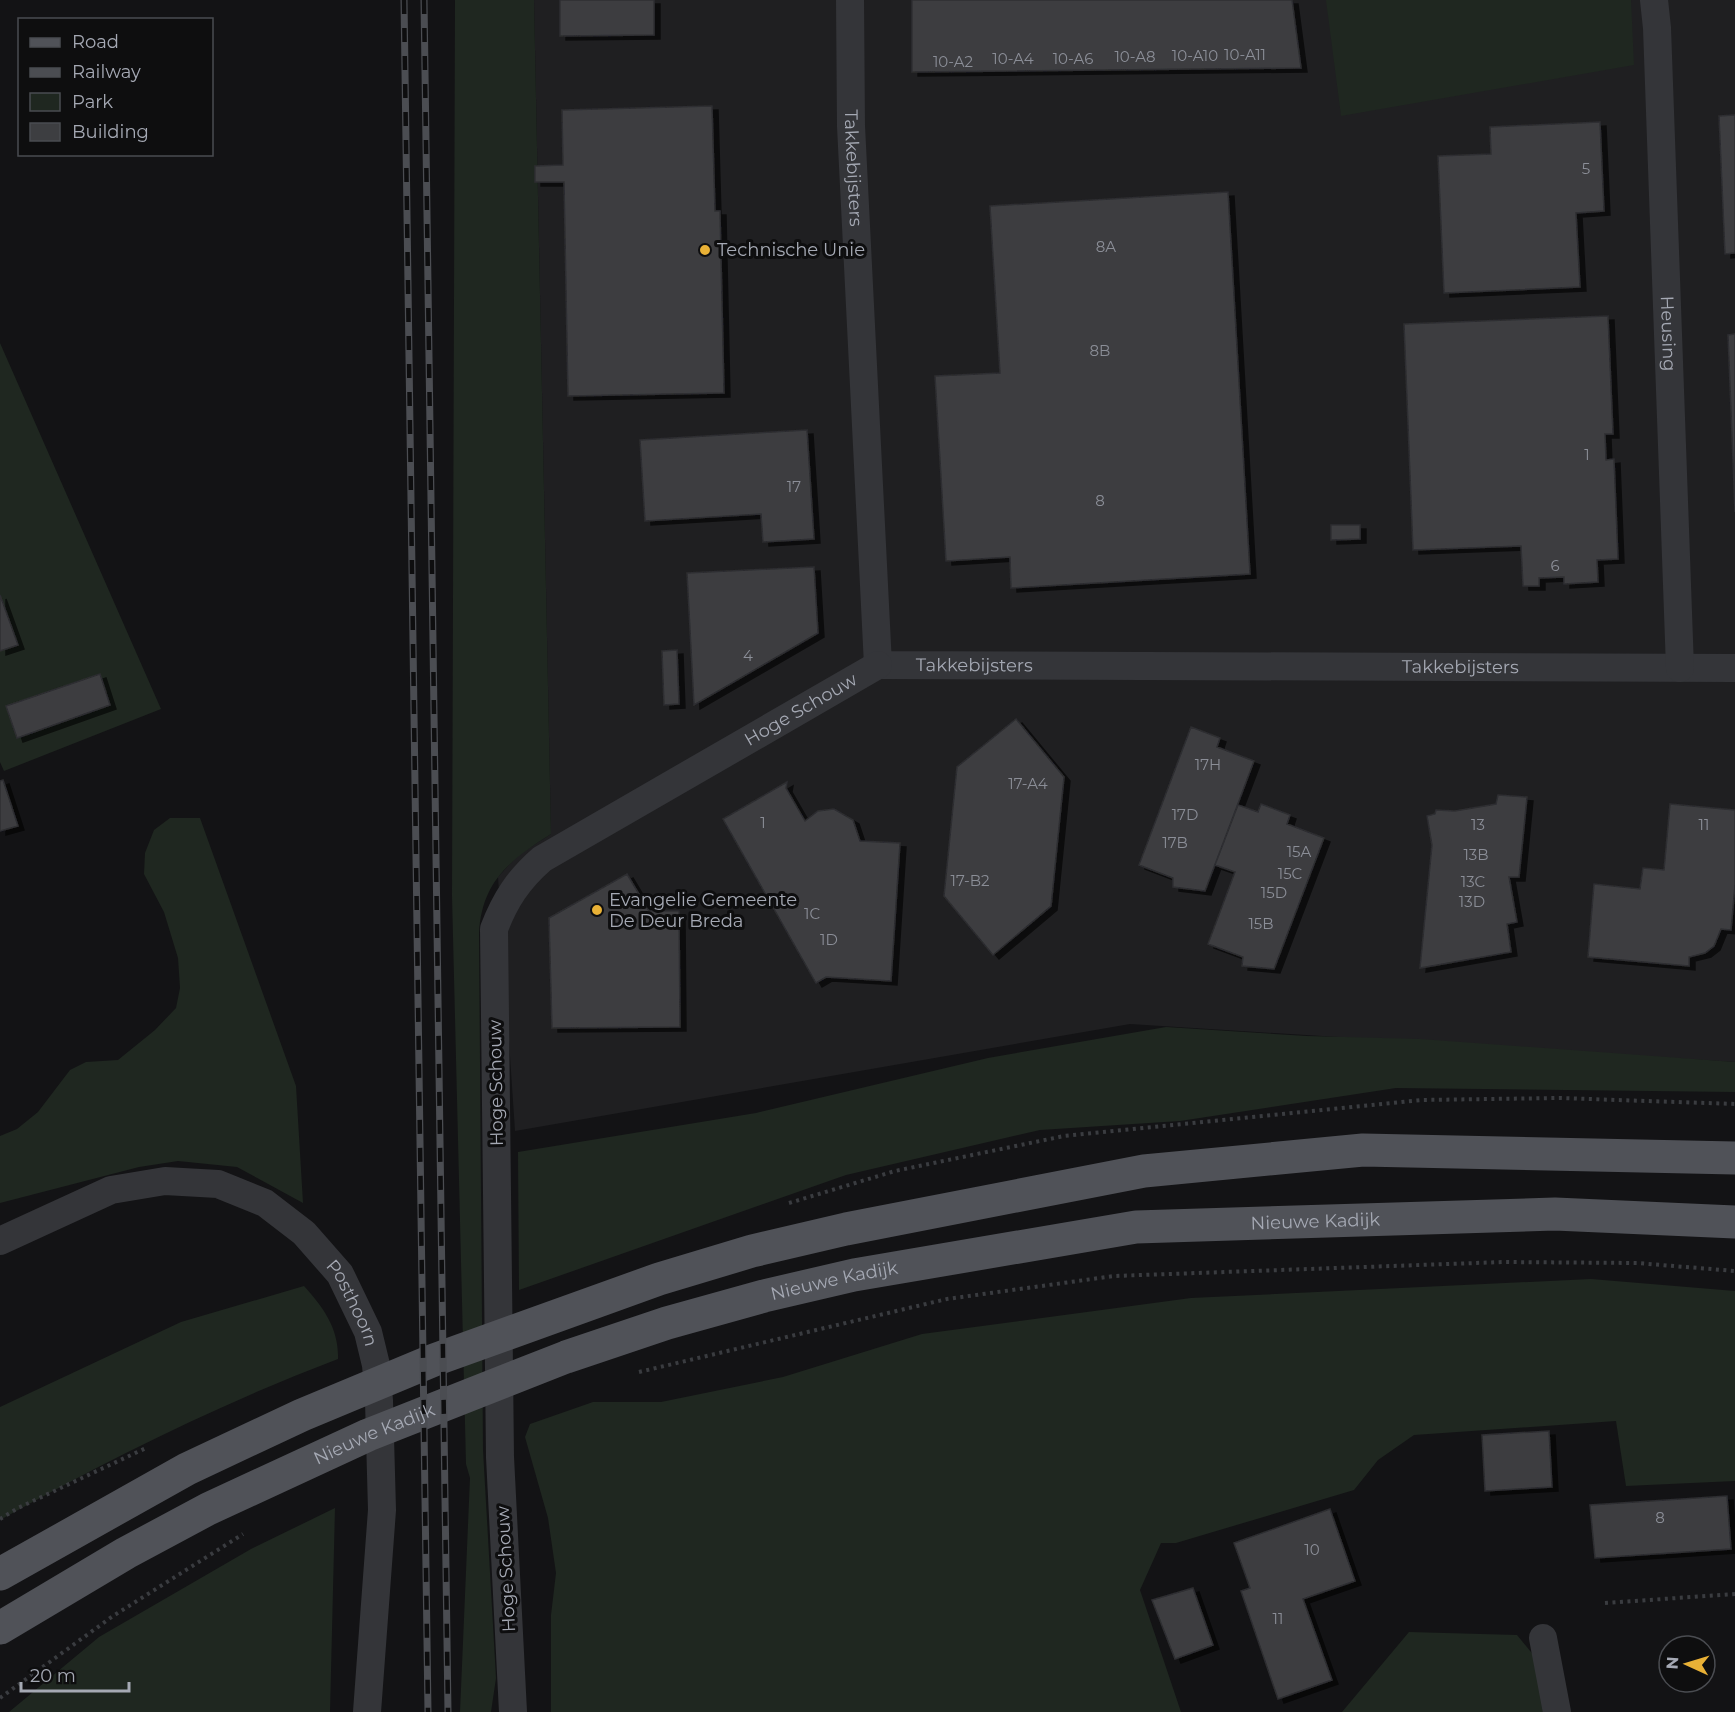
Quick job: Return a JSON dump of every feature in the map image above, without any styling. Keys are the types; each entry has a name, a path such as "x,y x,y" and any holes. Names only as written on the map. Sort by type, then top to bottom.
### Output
{"main road":[{"path":"0,1574 187,1469 302,1415 563,1311 752,1251 846,1229 1144,1171 1363,1150 1735,1158"},
{"name":"Nieuwe Kadijk","path":"0,1628 126,1553 208,1509 303,1463 427,1410 566,1357 667,1323 843,1278 1136,1227 1555,1214 1735,1222"}],"street":[{"name":"Takkebijsters","path":"850,0 851,137 879,665 1735,668"},
{"name":"Heusing","path":"1654,0 1657,27 1680,668"},
{"name":"Hoge Schouw","path":"513,1712 500,1456 495,929 504,903 520,879 542,860 879,665"},
{"name":"Posthoorn","path":"0,1241 111,1190 165,1182 218,1184 265,1203 304,1233 340,1274 368,1332 376,1365 379,1401 382,1510 368,1712"},
{"path":"1543,1638 1557,1712"}],"path":[{"path":"637,1373 947,1299 1114,1276 1503,1262 1637,1263 1735,1270"},
{"path":"0,1698 113,1616 244,1533"},
{"path":"1605,1603 1735,1594"}],"shaded area":[{"path":"534,0 1735,0 1735,1062 1130,1024 515,1131 498,877 518,855 551,834"}],"green space":[{"path":"455,0 534,0 551,834 511,863 492,886 481,915 479,933 483,1450 496,1678 491,1712 460,1712 470,1478 466,1464 452,896"},
{"path":"1326,0 1631,0 1634,65 1341,116"},
{"path":"0,343 161,709 4,771 0,762"},
{"path":"170,818 200,818 296,1086 303,1203 237,1167 178,1161 139,1167 0,1203 0,1136 17,1129 38,1112 70,1070 86,1062 118,1060 155,1030 176,1008 180,988 178,958 164,912 144,874 145,853 154,830"},
{"path":"1166,1027 1307,1036 1420,1039 1735,1062 1735,1092 1396,1088 1180,1121 1040,1130 846,1175 519,1290 518,1152 756,1113 988,1058"},
{"path":"1591,1279 1735,1291 1735,1481 1626,1486 1616,1421 1414,1435 1378,1460 1354,1490 1176,1543 1161,1543 1140,1590 1181,1712 551,1712 551,1615 556,1573 548,1518 525,1437 530,1424 593,1402 661,1402 783,1377 922,1334 1191,1298"},
{"path":"304,1286 318,1302 329,1320 336,1338 338,1359 252,1394 166,1433 0,1520 0,1407 181,1322"},
{"path":"335,1508 330,1712 9,1712 99,1637 251,1549"},
{"path":"1409,1632 1517,1635 1535,1657 1546,1712 1342,1712"}],"building":[{"path":"560,0 654,0 654,35 560,36"},
{"path":"912,0 1292,0 1301,68 912,72"},
{"path":"712,106 715,211 720,211 724,393 568,396 564,182 535,182 535,166 563,165 562,110"},
{"path":"1735,115 1735,253 1725,254 1719,116"},
{"path":"1600,122 1604,211 1576,213 1580,287 1444,293 1438,156 1491,154 1490,127"},
{"path":"1228,192 1250,574 1011,588 1010,557 946,561 935,376 1000,373 990,206"},
{"path":"1608,316 1613,434 1605,434 1606,460 1614,459 1618,559 1597,560 1598,582 1564,584 1564,577 1539,578 1539,586 1523,586 1521,546 1413,550 1404,324"},
{"path":"1735,334 1735,512 1728,335"},
{"path":"807,430 814,539 763,542 761,514 645,521 640,440"},
{"path":"1331,525 1360,525 1360,539 1331,540"},
{"path":"814,567 818,633 694,705 687,573"},
{"path":"0,595 18,645 0,651"},
{"path":"677,650 679,704 664,705 662,651"},
{"path":"100,674 110,705 17,738 6,706"},
{"path":"1016,719 1064,777 1051,906 993,955 944,896 957,767"},
{"path":"1191,727 1220,738 1217,747 1254,761 1205,891 1173,887 1173,878 1139,865"},
{"path":"3,780 18,826 0,831 0,781"},
{"path":"787,782 786,788 805,821 818,811 834,809 853,820 860,841 900,843 891,981 826,977 816,983 723,819"},
{"path":"1498,795 1527,797 1519,877 1509,877 1517,922 1507,924 1511,952 1420,968 1432,845 1427,816 1435,814 1436,810 1455,811 1496,804"},
{"path":"1261,804 1290,815 1287,824 1324,838 1274,969 1242,966 1243,957 1208,944 1235,872 1215,865 1238,805 1258,812"},
{"path":"1670,804 1735,810 1735,885 1731,930 1721,929 1714,946 1705,953 1689,957 1689,966 1588,957 1594,884 1640,889 1643,868 1664,870"},
{"path":"627,874 649,911 679,911 680,1027 552,1028 549,918"},
{"path":"1549,1431 1552,1487 1485,1491 1482,1435"},
{"path":"1727,1496 1731,1549 1595,1558 1590,1505"},
{"path":"1330,1509 1355,1581 1303,1599 1332,1680 1278,1699 1241,1591 1250,1588 1234,1543"},
{"path":"1193,1588 1213,1645 1175,1659 1152,1600"}],"railway":[{"path":"404,0 428,1712"},
{"path":"424,0 448,1712"}],"place":[{"name":"Technische Unie","path":"705,250"},
{"name":"Evangelie Gemeente De Deur Breda","path":"597,910"}]}
